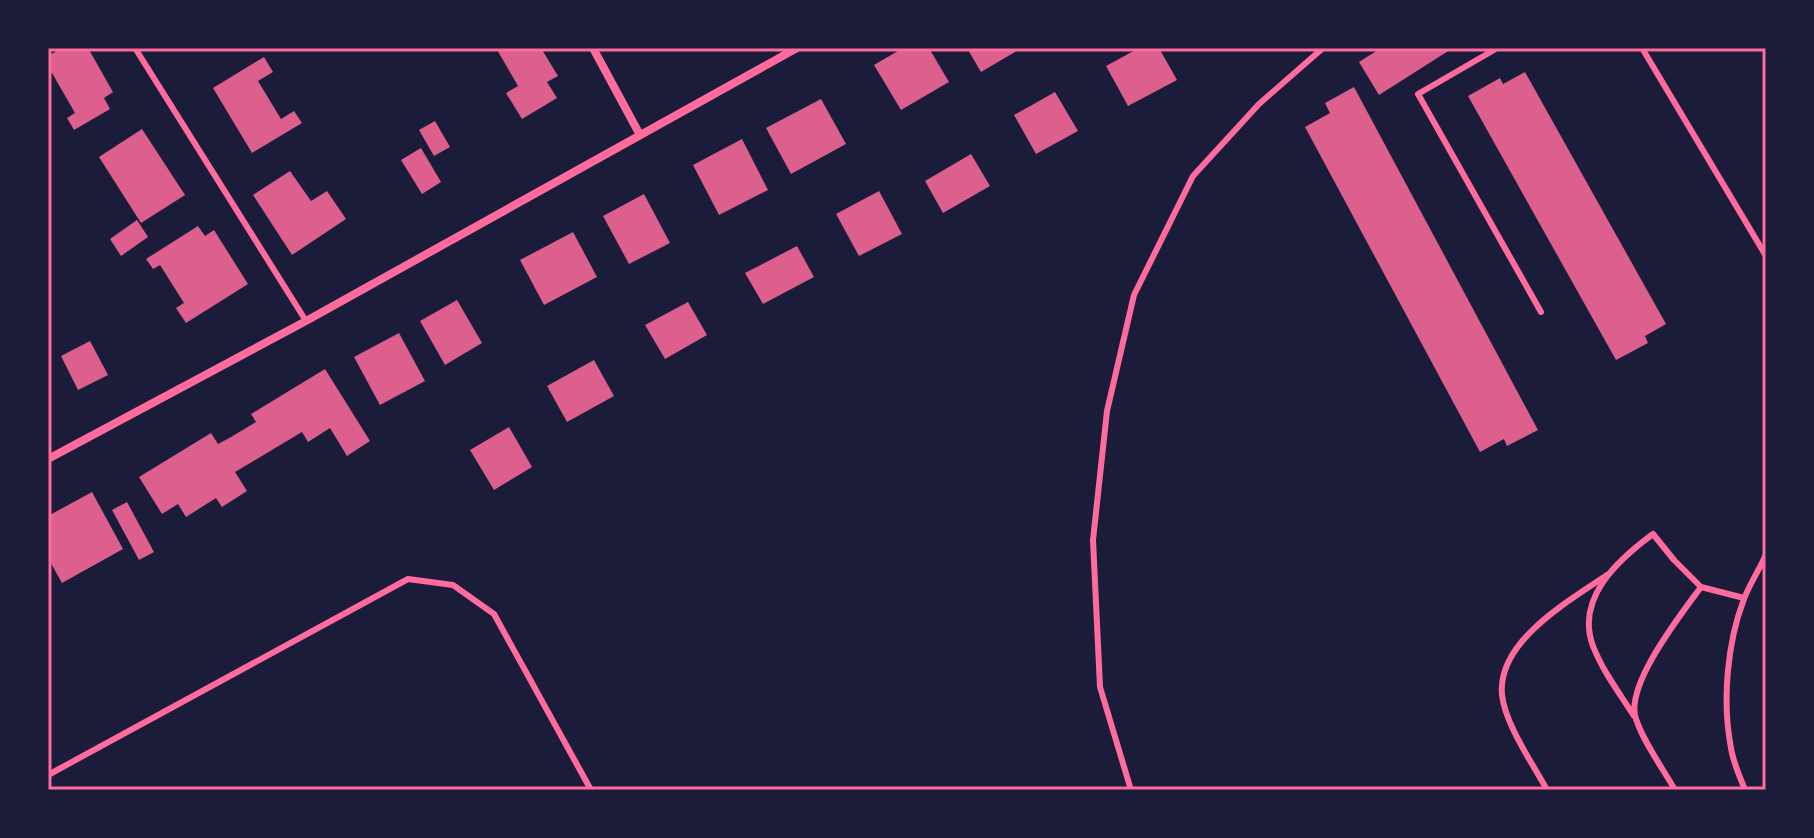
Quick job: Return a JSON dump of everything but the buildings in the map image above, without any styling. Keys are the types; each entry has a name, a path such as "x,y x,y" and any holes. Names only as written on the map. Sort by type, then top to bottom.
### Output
{"street":[{"path":"593,48 640,135"},
{"path":"48,459 306,321 797,48"}],"lane":[{"path":"135,48 306,321"},
{"path":"1131,790 1100,687 1093,540 1107,411 1134,295 1193,176 1259,104 1323,48"},
{"path":"1493,48 1418,94 1541,312"},
{"path":"1642,48 1766,256"},
{"path":"1547,790 1508,717 1502,694 1507,669 1518,644 1535,627 1608,573 1627,553 1653,534 1701,587 1744,598"},
{"path":"1745,790 1731,749 1727,701 1734,634 1744,598 1766,554"},
{"path":"1608,573 1588,615 1593,644 1675,790"},
{"path":"48,775 408,579 453,585 494,614 591,790"},
{"path":"1634,716 1637,695 1647,667 1701,587"}]}
